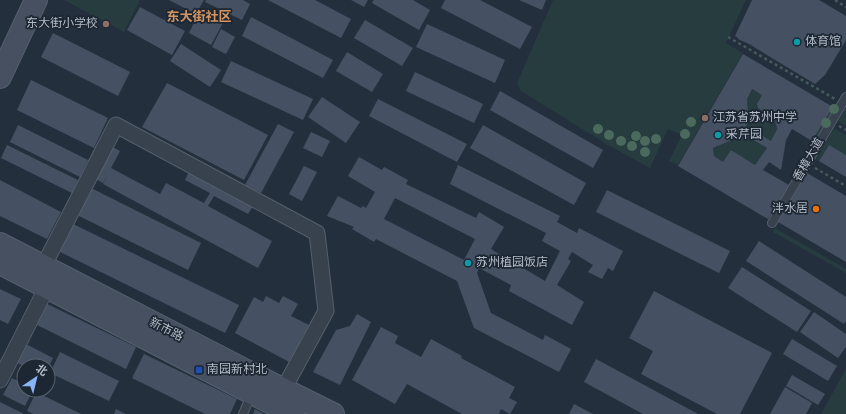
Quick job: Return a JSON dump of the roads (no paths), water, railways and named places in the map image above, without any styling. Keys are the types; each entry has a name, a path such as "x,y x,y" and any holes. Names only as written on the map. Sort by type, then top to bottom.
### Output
{"main road":[{"path":"0,77 36,0"},
{"name":"新市路","path":"0,244 45,277 256,386 293,414"},
{"name":"新市路","path":"0,263 45,277"},
{"name":"新市路","path":"256,386 283,390 333,414"}],"street":[{"path":"0,380 45,277 116,125 317,233 326,311 283,390"}],"lane":[{"name":"香樟大道","path":"772,223 844,100"},
{"path":"243,414 256,386"}],"place":[{"name":"东大街小学校","path":"106,24"},
{"name":"体育馆","path":"797,42"},
{"name":"江苏省苏州中学","path":"705,118"},
{"name":"采芹园","path":"718,135"},
{"name":"泮水居","path":"816,209"},
{"name":"苏州植园饭店","path":"468,263"},
{"name":"南园新村北","path":"199,370"}],"district":[{"name":"东大街社区","path":"199,18"}]}
